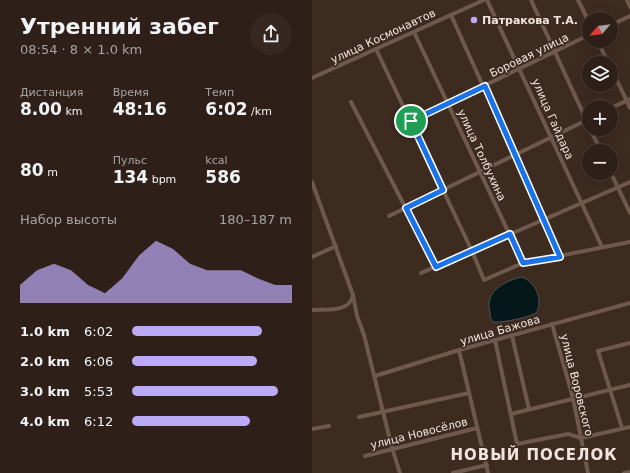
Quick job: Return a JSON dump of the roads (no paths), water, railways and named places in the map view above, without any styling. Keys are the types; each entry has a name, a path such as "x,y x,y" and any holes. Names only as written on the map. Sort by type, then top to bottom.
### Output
{"street":[{"name":"улица Космонавтов","path":"312,78 484,0"},
{"name":"улица Гайдара","path":"487,0 602,247"},
{"path":"531,0 554,54 582,108"},
{"path":"578,0 584,12"},
{"path":"627,0 630,7"},
{"path":"451,15 485,86 514,156 560,257"},
{"path":"618,22 630,16"},
{"name":"улица Толбухина","path":"414,32 523,263"},
{"name":"Боровая улица","path":"411,121 554,54 582,39"},
{"path":"376,49 472,251 484,280 523,263 560,257 630,242"},
{"path":"618,81 628,100 630,108"},
{"path":"618,105 628,100"},
{"path":"351,102 436,267"},
{"path":"389,216 582,123"},
{"path":"614,180 630,213"},
{"path":"312,182 353,292 357,316 375,376 392,448 400,473"},
{"path":"421,273 630,182"},
{"path":"312,256 336,246"},
{"path":"312,310 343,308 353,299 353,292"},
{"name":"улица Бажова","path":"375,376 460,350 630,303"},
{"name":"улица Воровского","path":"552,324 573,398 588,473"},
{"path":"512,336 529,410"},
{"path":"495,340 517,444 568,434 581,438 630,427"},
{"path":"622,428 598,351 630,343"},
{"path":"460,350 488,473"},
{"path":"511,414 630,385"},
{"path":"360,417 470,393"},
{"path":"312,429 329,426"},
{"name":"улица Новосёлов","path":"365,456 392,448 477,428"},
{"path":"453,473 486,465"},
{"path":"624,473 630,472"}],"place":[{"name":"Патракова Т.А.","path":"474,20"}],"district":[{"name":"НОВЫЙ ПОСЕЛОК","path":"534,455"}]}
